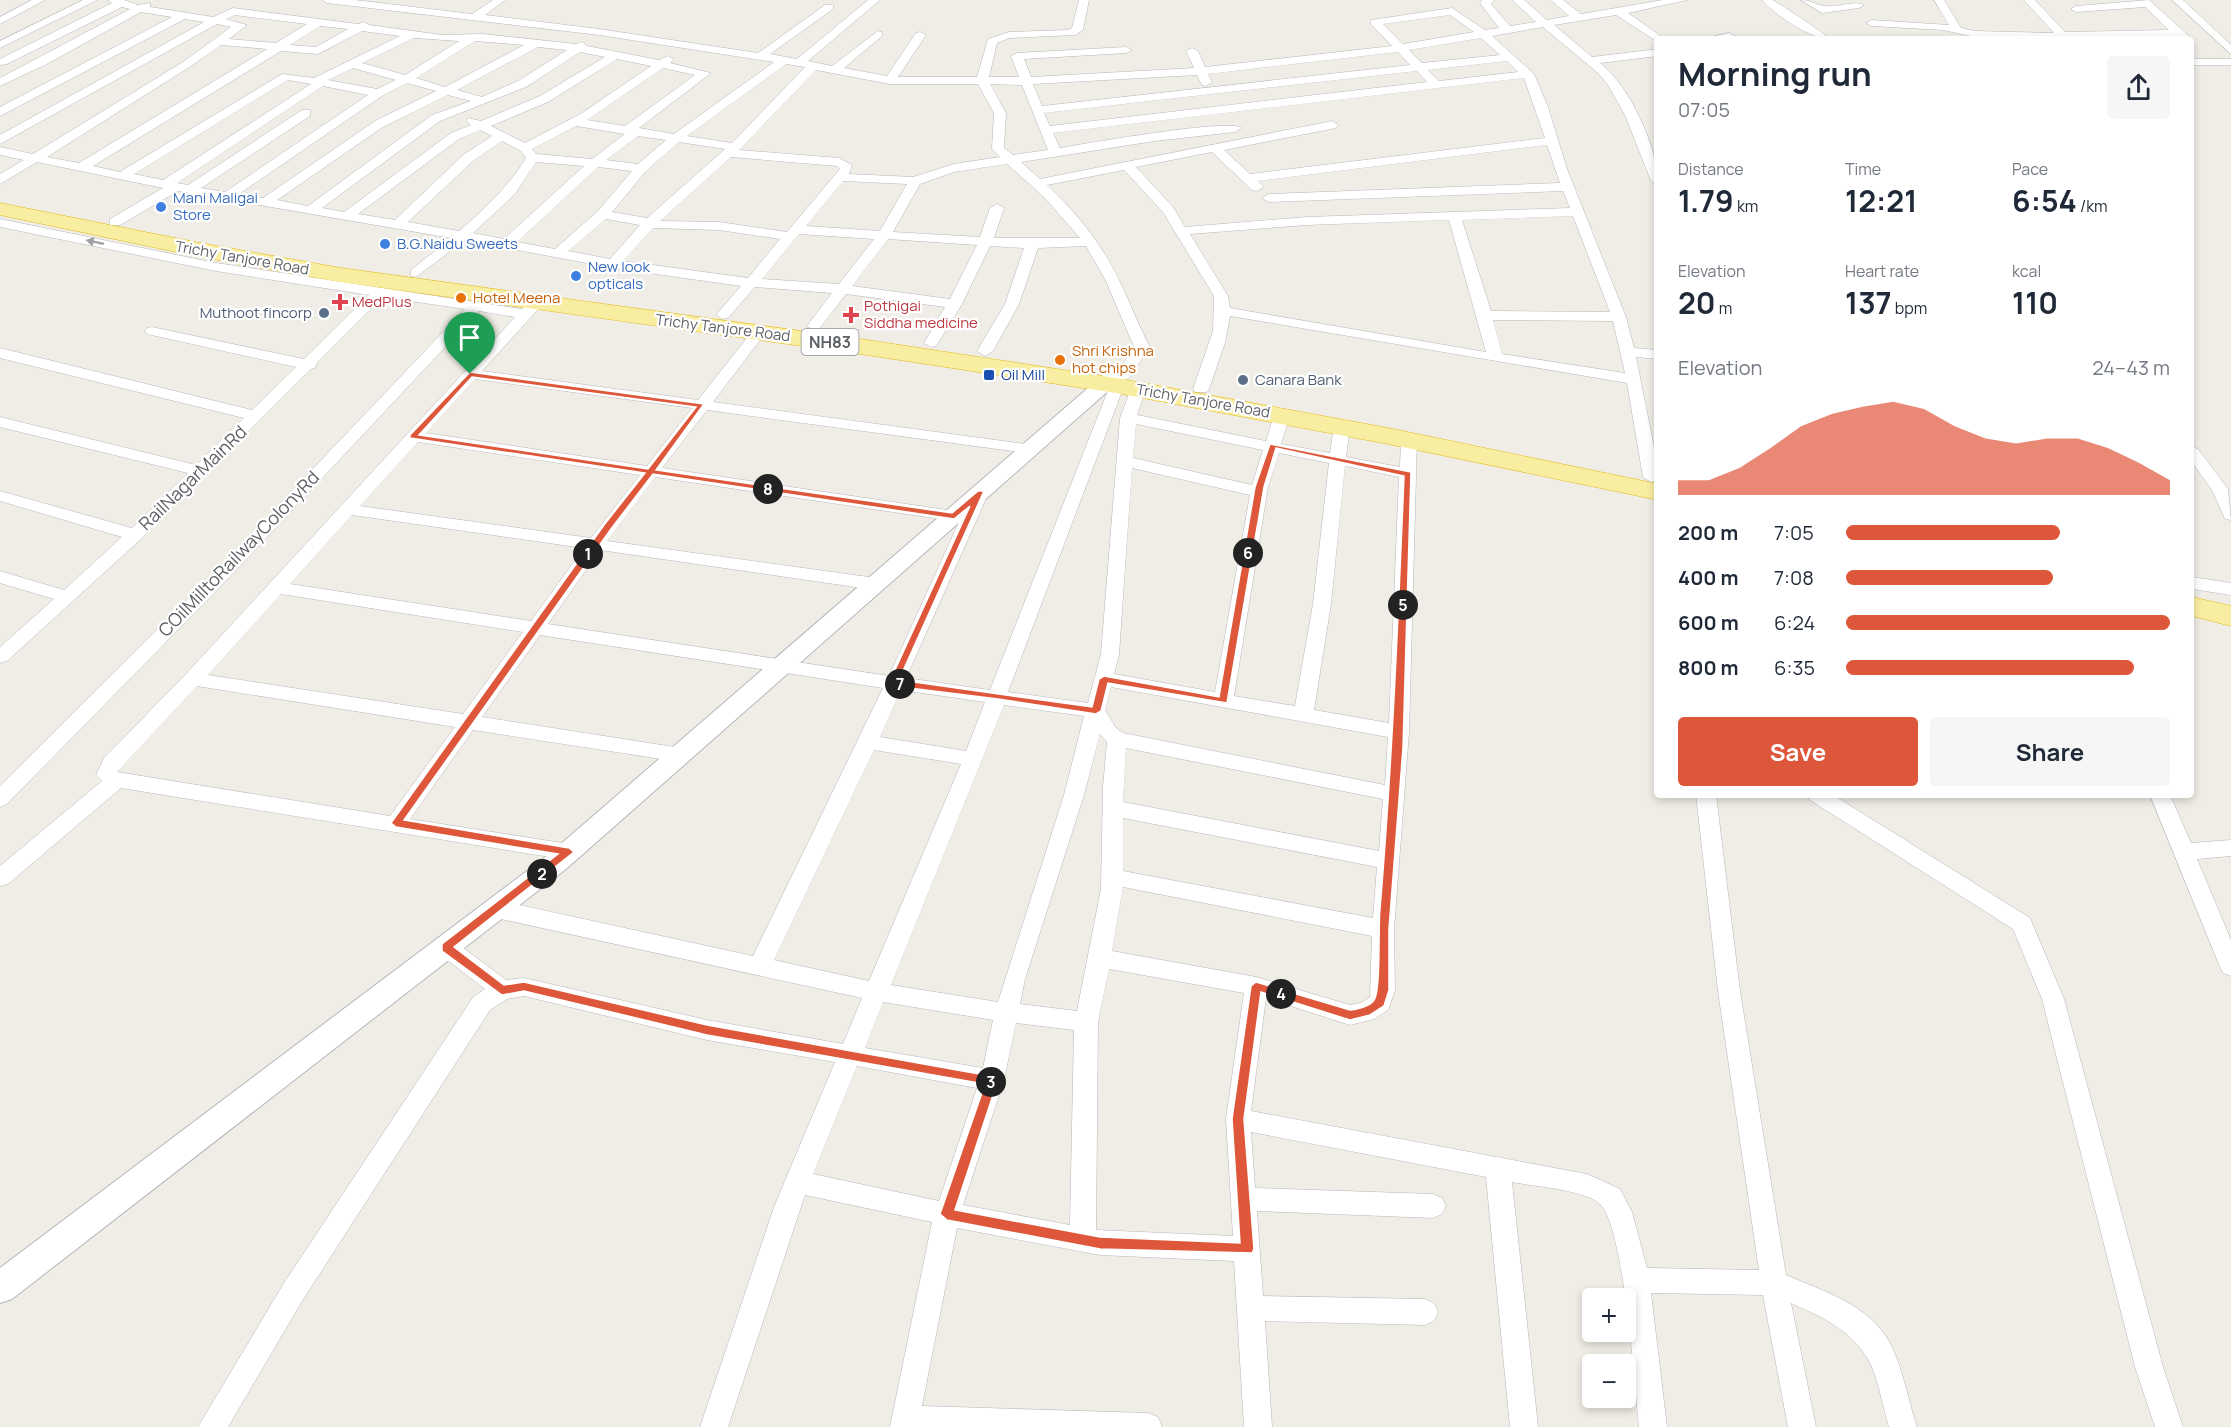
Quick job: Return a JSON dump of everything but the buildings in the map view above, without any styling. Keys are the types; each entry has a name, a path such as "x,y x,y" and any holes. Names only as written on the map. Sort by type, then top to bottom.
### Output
{"highway":[{"name":"Trichy Tanjore Road","path":"0,197 181,236 416,273 985,351 1342,426 1654,482"},
{"name":"Trichy Tanjore Road","path":"1,220 167,246 530,309 759,332 1120,381 1201,389 1466,438 1654,482"},
{"path":"2194,592 2231,600"},
{"path":"2194,607 2231,616"}],"street":[{"path":"0,21 40,0"},
{"path":"0,33 64,0"},
{"path":"0,45 92,0"},
{"path":"0,82 41,63 157,0"},
{"path":"327,0 599,32 784,60 890,80 1026,81 1474,26"},
{"path":"475,17 500,0"},
{"path":"799,63 874,0"},
{"path":"982,81 992,41 1011,35 1071,33 1077,30 1084,0"},
{"path":"1490,0 1485,3 1507,30"},
{"path":"1517,0 1590,61 1603,68 1623,101 1654,172"},
{"path":"1556,0 1579,18"},
{"path":"1592,0 1621,12 1655,36"},
{"path":"1616,0 1621,12"},
{"path":"1196,61 1401,48 1486,36 1507,30 1621,12 1653,3 1682,0"},
{"path":"1767,0 1785,15 1821,36"},
{"path":"1806,0 1822,10 1856,3 1880,36"},
{"path":"1939,0 1956,28"},
{"path":"2029,0 2063,36"},
{"path":"2176,0 2231,51"},
{"path":"0,180 187,64 241,25 140,9 117,1 3,62"},
{"path":"2076,9 2145,2 2184,36"},
{"path":"759,57 829,6"},
{"path":"122,176 286,76 318,51 390,9"},
{"path":"1436,84 1375,22 1448,10 1474,26 1528,74 1618,317 1628,352 1654,477"},
{"path":"0,140 233,11 455,39 498,39 579,48 701,71 706,75 631,132 506,245"},
{"path":"176,187 320,81 414,33 445,14"},
{"path":"0,112 183,16"},
{"path":"80,168 189,104 318,22"},
{"path":"1872,23 1956,28 1975,34 2000,36"},
{"path":"309,211 436,118 522,84 579,48 599,32"},
{"path":"834,70 878,34"},
{"path":"890,80 920,35"},
{"path":"227,196 378,93 409,78 471,38"},
{"path":"217,41 318,51"},
{"path":"265,203 379,124 534,44"},
{"path":"416,273 505,197 523,176 528,153 662,64 685,46"},
{"path":"1055,152 1044,130 1017,57 1126,50"},
{"path":"2198,50 2210,62"},
{"path":"345,217 455,136 544,99 616,55"},
{"path":"1590,61 1654,55"},
{"path":"1037,110 1510,57"},
{"path":"557,254 603,213 641,168 675,139 784,60"},
{"path":"1196,61 1244,143"},
{"path":"2194,62 2231,62"},
{"path":"352,64 409,78 483,101"},
{"path":"613,264 650,223 731,150 813,66"},
{"path":"1044,130 1528,74"},
{"path":"286,76 378,93"},
{"path":"714,1427 798,1182 973,759 1120,381 1142,347 1090,242 1057,200 998,149 1002,116 1000,105 982,81"},
{"path":"454,111 528,153 641,168"},
{"path":"115,222 306,113"},
{"path":"574,122 731,150 839,162 846,165 846,169 795,233 723,315"},
{"path":"1037,183 1129,167 1332,125"},
{"path":"814,326 885,234 915,182 929,174 1162,134 1235,128"},
{"path":"397,226 468,158 499,137"},
{"path":"1248,178 1552,141"},
{"path":"1216,149 1269,198 1274,223"},
{"path":"0,151 176,187 459,235 613,264 752,283 843,289 955,304"},
{"path":"377,160 417,165"},
{"path":"1129,167 1168,210 1221,296 1225,311 1201,389"},
{"path":"840,177 915,182"},
{"path":"1269,198 1568,187"},
{"path":"931,342 955,304 986,241 997,208"},
{"path":"1182,231 1274,223 1578,212"},
{"path":"603,213 675,227 719,226 795,233 885,234 1032,244 1090,242"},
{"path":"1455,216 1485,315 1495,358"},
{"path":"1,220 216,267 476,306 530,309"},
{"path":"985,351 1011,304 1032,244"},
{"name":"RailNagarMainRd","path":"0,657 135,535 310,365 380,292"},
{"name":"COilMilltoRailwayColonyRd","path":"0,799 214,584 476,306"},
{"path":"530,309 274,587 193,679 111,763 106,775 117,780 569,852"},
{"path":"1225,311 1495,358 1634,379"},
{"path":"1485,315 1618,317"},
{"path":"152,331 310,365"},
{"path":"396,823 595,544 759,332"},
{"path":"0,352 257,416"},
{"path":"1628,352 1654,355"},
{"path":"470,374 1034,449"},
{"path":"1120,381 1128,418 1110,654 1074,795 1014,979 992,1080 947,1214 905,1423 1148,1427"},
{"path":"0,1288 569,852 981,492 1120,381"},
{"path":"1223,701 1259,492 1282,414"},
{"path":"1128,418 1273,445 1408,474"},
{"path":"0,422 200,471"},
{"path":"1303,715 1322,604 1336,459 1342,426"},
{"path":"413,436 954,516"},
{"path":"1100,958 1256,986 1350,1015 1366,1012 1380,1003 1384,990 1383,929 1399,732 1409,439"},
{"path":"2194,455 2220,489 2231,515"},
{"path":"1124,461 1259,492"},
{"path":"760,965 868,742 981,492"},
{"path":"0,496 135,535"},
{"path":"346,509 876,584"},
{"path":"0,577 65,596"},
{"path":"2194,584 2231,589"},
{"path":"274,587 781,667 998,695 1096,711"},
{"path":"193,679 681,755"},
{"path":"1104,679 1399,732"},
{"path":"1096,711 1109,733 1118,739 1394,794"},
{"path":"1083,1241 1086,1022 1100,958 1112,877 1113,808 1118,739"},
{"path":"868,742 973,759"},
{"path":"0,879 117,780"},
{"path":"1706,798 1729,991 1774,1283 1802,1427"},
{"path":"2161,798 2231,966"},
{"path":"1813,801 2022,924 2053,999 2150,1367 2169,1427"},
{"path":"1113,808 1389,861"},
{"path":"2184,852 2231,848"},
{"path":"1112,877 1383,929"},
{"path":"496,909 877,992 1086,1022"},
{"path":"446,947 502,990"},
{"path":"1256,986 1238,1119 1258,1427"},
{"path":"213,1427 293,1293 482,1003 502,990 524,987 707,1030 992,1080"},
{"path":"1238,1119 1587,1185 1611,1197 1621,1212 1636,1280 1653,1427"},
{"path":"1498,1168 1524,1427"},
{"path":"798,1182 1083,1241 1247,1249"},
{"path":"1244,1199 1433,1206"},
{"path":"1636,1280 1774,1283 1837,1310 1861,1329 1879,1350 1904,1427"},
{"path":"1251,1308 1425,1312"}],"place":[{"name":"Mani Maligai Store","path":"161,207"},
{"name":"B.G.Naidu Sweets","path":"385,244"},
{"name":"New look opticals","path":"576,276"},
{"name":"Hotel Meena","path":"461,298"},
{"name":"MedPlus","path":"340,302"},
{"name":"Muthoot fincorp","path":"324,313"},
{"name":"Pothigai Siddha medicine","path":"851,315"},
{"name":"Shri Krishna hot chips","path":"1060,360"},
{"name":"Oil Mill","path":"989,375"},
{"name":"Canara Bank","path":"1243,380"}],"route":[{"path":"470,374 413,436 571,460 650,471 726,482 954,516 981,492 893,683 998,695 1096,711 1104,679 1223,701 1260,487 1273,445 1408,474 1398,748 1383,929 1384,990 1380,1003 1366,1012 1350,1015 1256,986 1252,1004 1248,1060 1238,1119 1247,1249 1100,1243 947,1214 992,1080 707,1030 524,987 502,990 446,947 569,852 396,823 608,527 650,471 701,406 470,374"}]}
